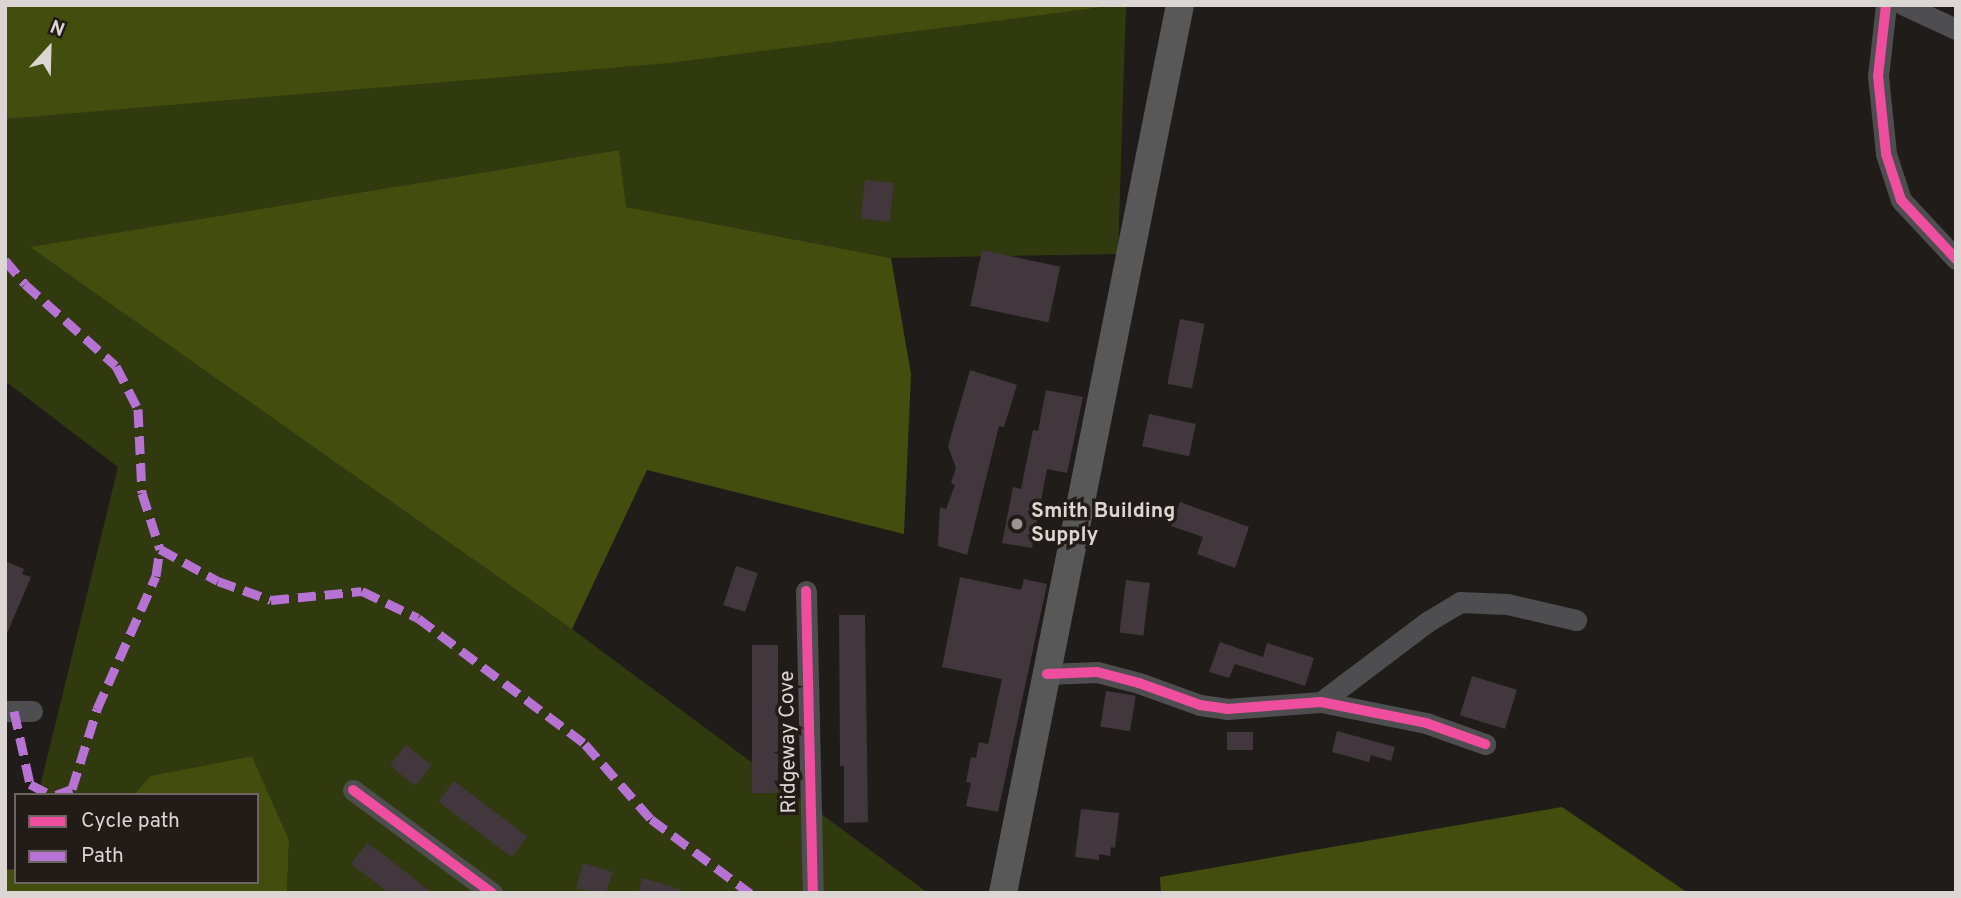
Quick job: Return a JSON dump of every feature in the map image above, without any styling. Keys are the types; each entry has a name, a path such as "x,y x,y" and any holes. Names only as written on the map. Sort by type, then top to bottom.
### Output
{"main road":[{"path":"1003,893 1180,5"}],"street":[{"path":"1885,5 1878,76 1886,154 1901,200 1956,258"},
{"path":"1904,5 1956,29"},
{"name":"Ridgeway Cove","path":"806,590 813,893"},
{"path":"1321,702 1427,622 1460,602 1507,604 1576,620"},
{"path":"1047,674 1097,673 1139,683 1200,705 1227,709 1321,702 1426,723 1485,744"},
{"path":"5,710 32,711"},
{"path":"353,790 492,893"}],"green space":[{"path":"5,5 1118,5 669,63 5,119"},
{"path":"1126,5 1118,254 891,258 625,207 619,150 31,247 572,629 928,893 287,893 289,840 252,756 150,776 136,793 38,793 118,467 5,381 5,119"},
{"path":"619,150 626,207 891,258 911,374 904,534 647,470 572,629 30,247"},
{"path":"252,756 289,840 287,893 5,893 5,870 14,869 14,884 259,884 259,793 136,793 150,776"},
{"path":"1562,807 1688,893 1161,893 1160,877"}],"building":[{"path":"865,180 894,183 890,222 861,219"},
{"path":"982,250 1060,267 1048,322 970,306"},
{"path":"1180,319 1205,324 1192,389 1167,384"},
{"path":"970,370 1017,385 1004,427 999,426 967,555 938,546 940,507 946,509 955,485 951,483 956,468 948,446"},
{"path":"1046,390 1083,397 1067,473 1047,469 1032,548 1002,543 1013,487 1021,489 1033,430 1038,431"},
{"path":"1149,414 1196,424 1189,456 1142,446"},
{"path":"1180,502 1249,527 1235,568 1197,554 1203,537 1171,526"},
{"path":"5,561 24,569 22,574 31,577 5,638"},
{"path":"736,566 758,573 745,612 723,605"},
{"path":"960,577 1021,590 1024,579 1047,584 998,812 966,806 971,783 966,782 971,757 976,758 979,742 988,744 1002,679 942,667"},
{"path":"1126,580 1150,583 1143,636 1120,633"},
{"path":"839,615 865,615 868,822 844,823 844,766 840,766"},
{"path":"1220,642 1263,657 1267,643 1314,658 1305,686 1235,664 1229,678 1209,672"},
{"path":"752,645 778,645 778,793 752,793"},
{"path":"1472,676 1517,690 1505,729 1460,715"},
{"path":"1106,691 1136,696 1130,731 1100,727"},
{"path":"1337,731 1395,747 1391,761 1371,755 1369,762 1332,752"},
{"path":"1227,732 1253,732 1253,750 1227,750"},
{"path":"406,745 432,766 415,786 390,765"},
{"path":"454,781 527,836 512,857 438,802"},
{"path":"1081,809 1119,813 1115,848 1111,847 1110,856 1099,854 1099,860 1075,857"},
{"path":"367,843 432,893 389,893 351,864"},
{"path":"583,863 613,872 606,893 576,888"},
{"path":"642,878 680,889 679,893 638,893"}],"marked path":[{"path":"5,260 25,284 116,366 138,409 142,493 160,549 218,581 271,600 362,591 418,618 585,744 651,819 750,893"},
{"path":"61,793 72,789 97,709 156,576 160,549"},
{"path":"14,711 30,784 47,793"}],"cycle path":[{"path":"1886,5 1878,76 1886,154 1901,200 1956,259"},
{"path":"806,591 813,893"},
{"path":"1047,674 1097,672 1139,683 1200,705 1227,709 1321,702 1426,723 1485,744"},
{"path":"353,790 492,893"}],"place":[{"name":"Smith Building Supply","path":"1017,524"}]}
